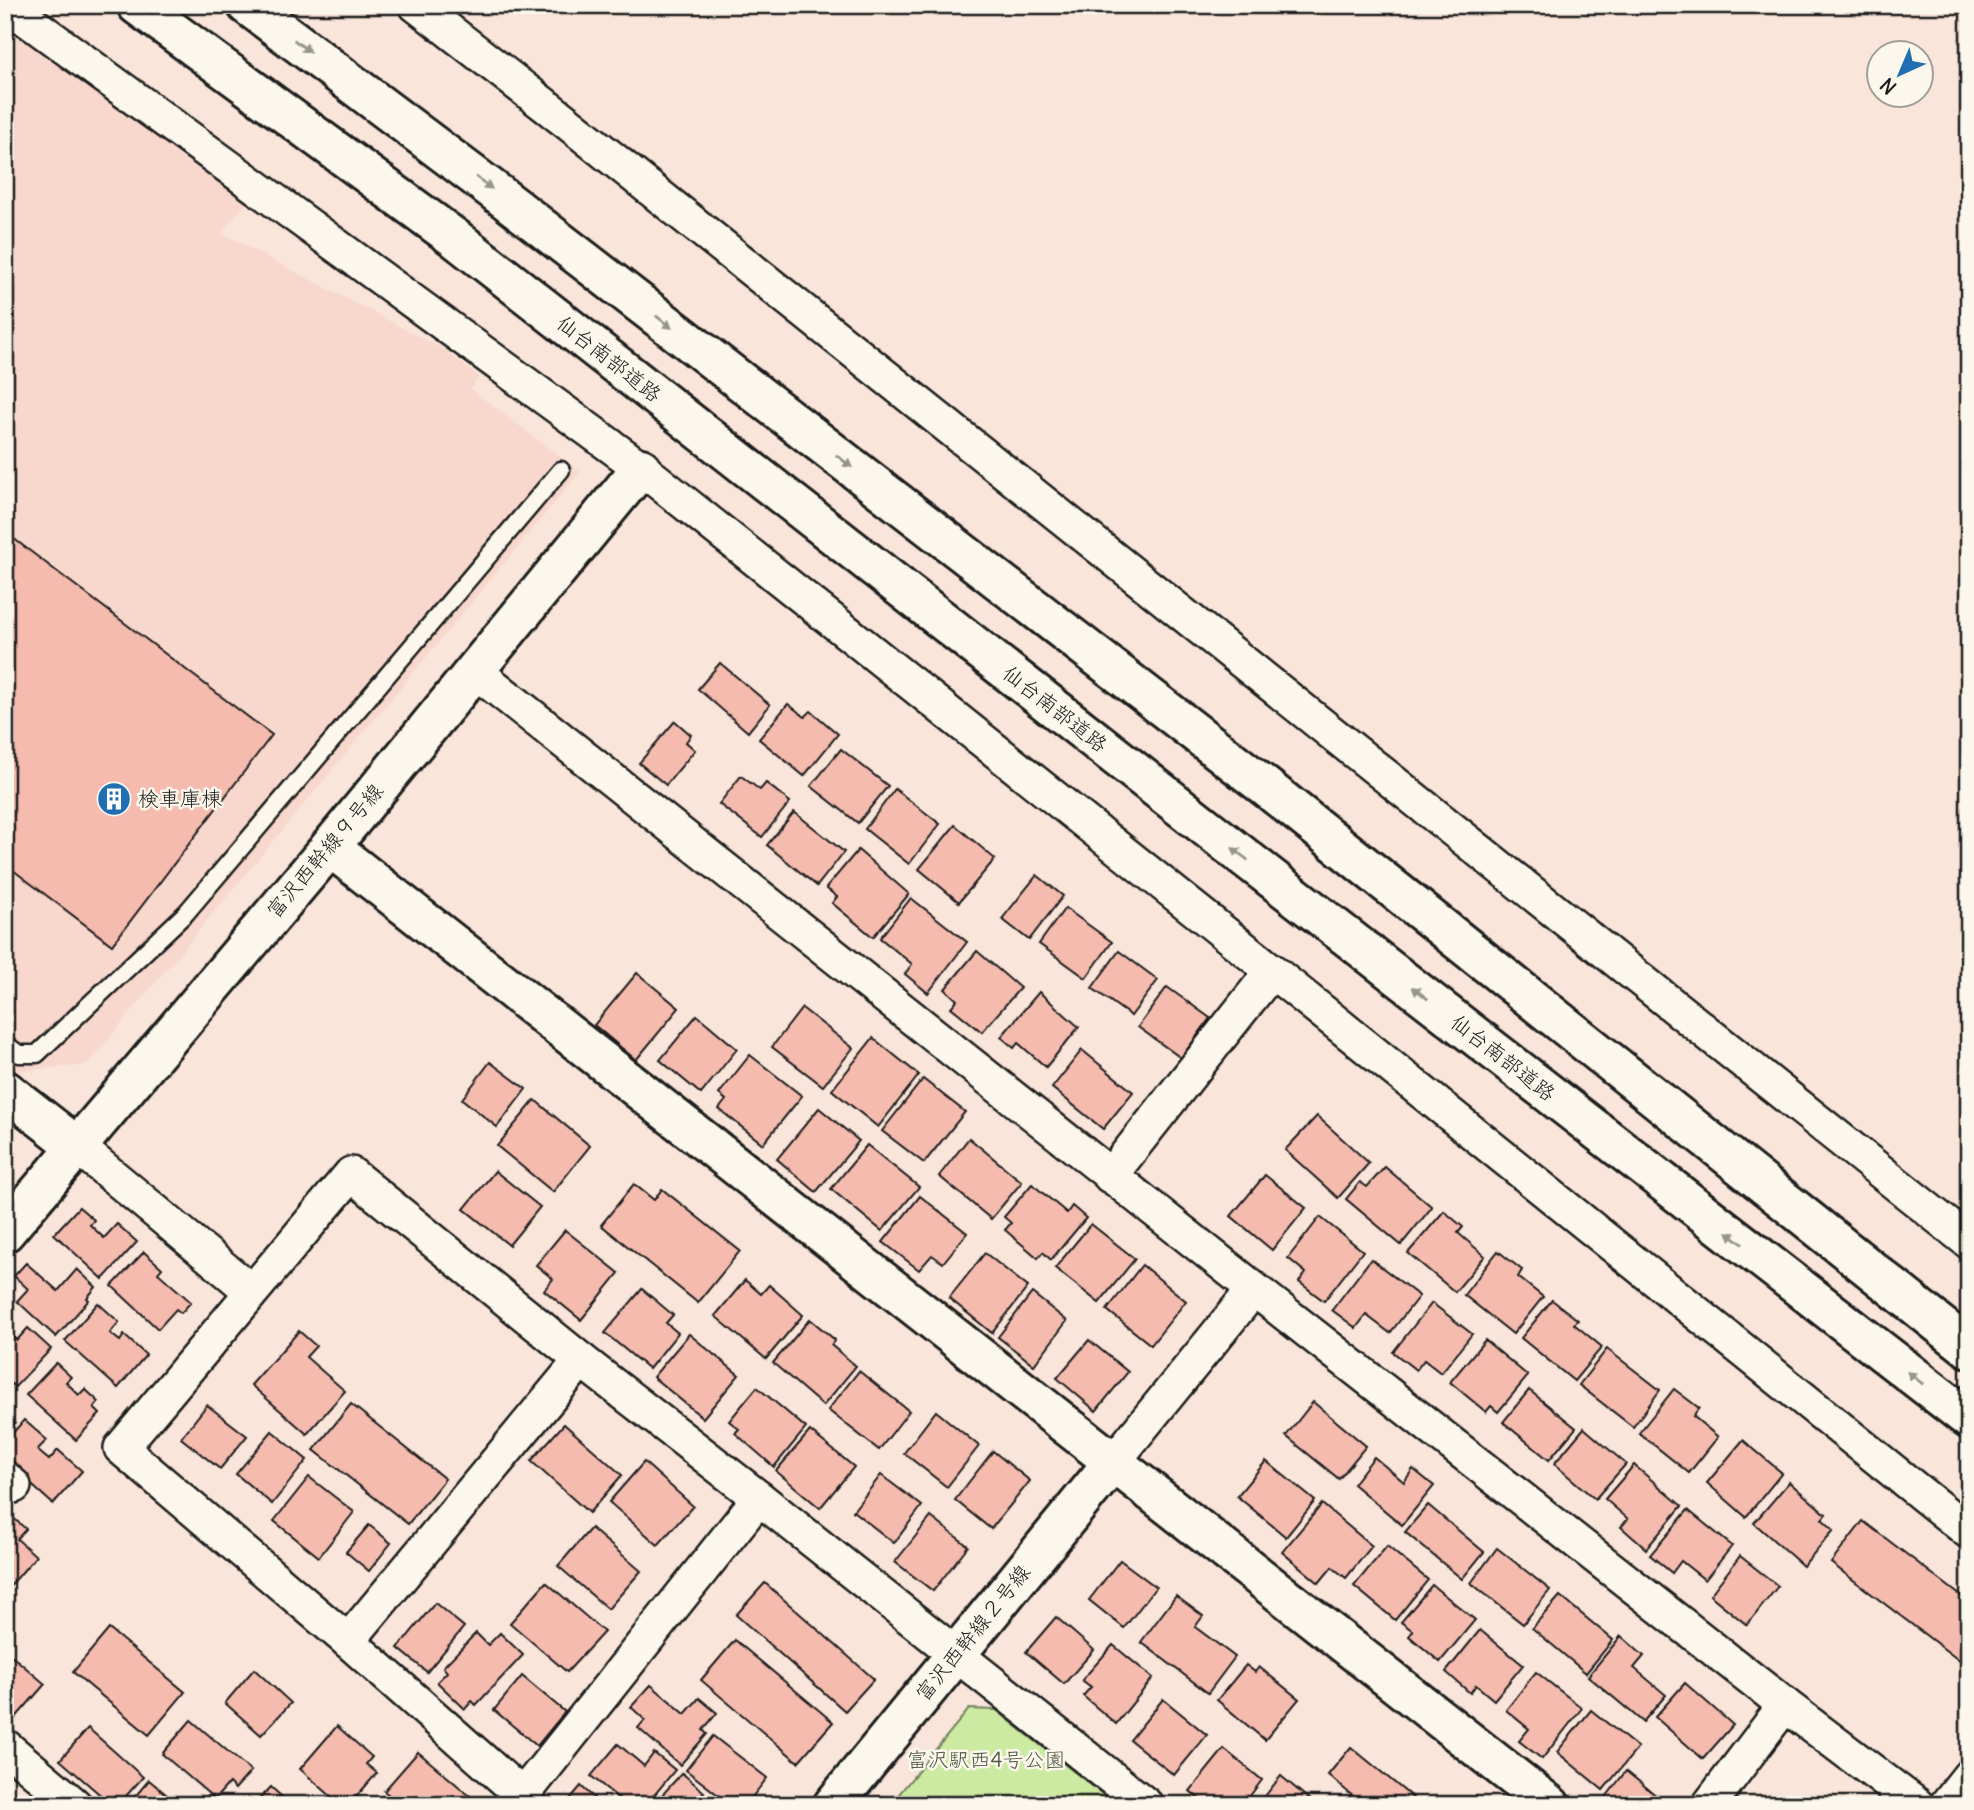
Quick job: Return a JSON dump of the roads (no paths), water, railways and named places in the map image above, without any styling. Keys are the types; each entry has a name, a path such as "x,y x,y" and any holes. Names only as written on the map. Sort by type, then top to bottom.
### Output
{"main road":[{"name":"仙台南部道路","path":"137,5 456,239 1258,868 1969,1419"},
{"path":"247,5 508,201 1268,788 1969,1348"},
{"name":"富沢西幹線９号線","path":"5,1232 330,847 641,468"},
{"path":"330,847 1550,1805"},
{"path":"5,1090 78,1147"},
{"name":"富沢西幹線２号線","path":"833,1805 1114,1461"}],"street":[{"path":"7,5 641,468 1969,1532"},
{"path":"416,5 568,123 1969,1242"},
{"path":"475,671 1254,1289 1785,1705 1917,1805"},
{"path":"1110,1175 1272,971"},
{"path":"78,1147 251,1291"},
{"path":"759,1498 518,1800 348,1641 121,1448 351,1174 581,1360 759,1498 1146,1805"},
{"path":"1114,1461 1254,1289"},
{"path":"348,1641 581,1360"},
{"path":"1709,1805 1785,1705"},
{"path":"5,1746 75,1805"},
{"path":"1946,1805 1969,1776"}],"lane":[{"path":"5,1044 19,1054 37,1054 186,913 561,470"}],"place":[{"name":"検車庫棟","path":"114,799"}],"park label":[{"name":"富沢駅西4号公園","path":"986,1760"}]}
